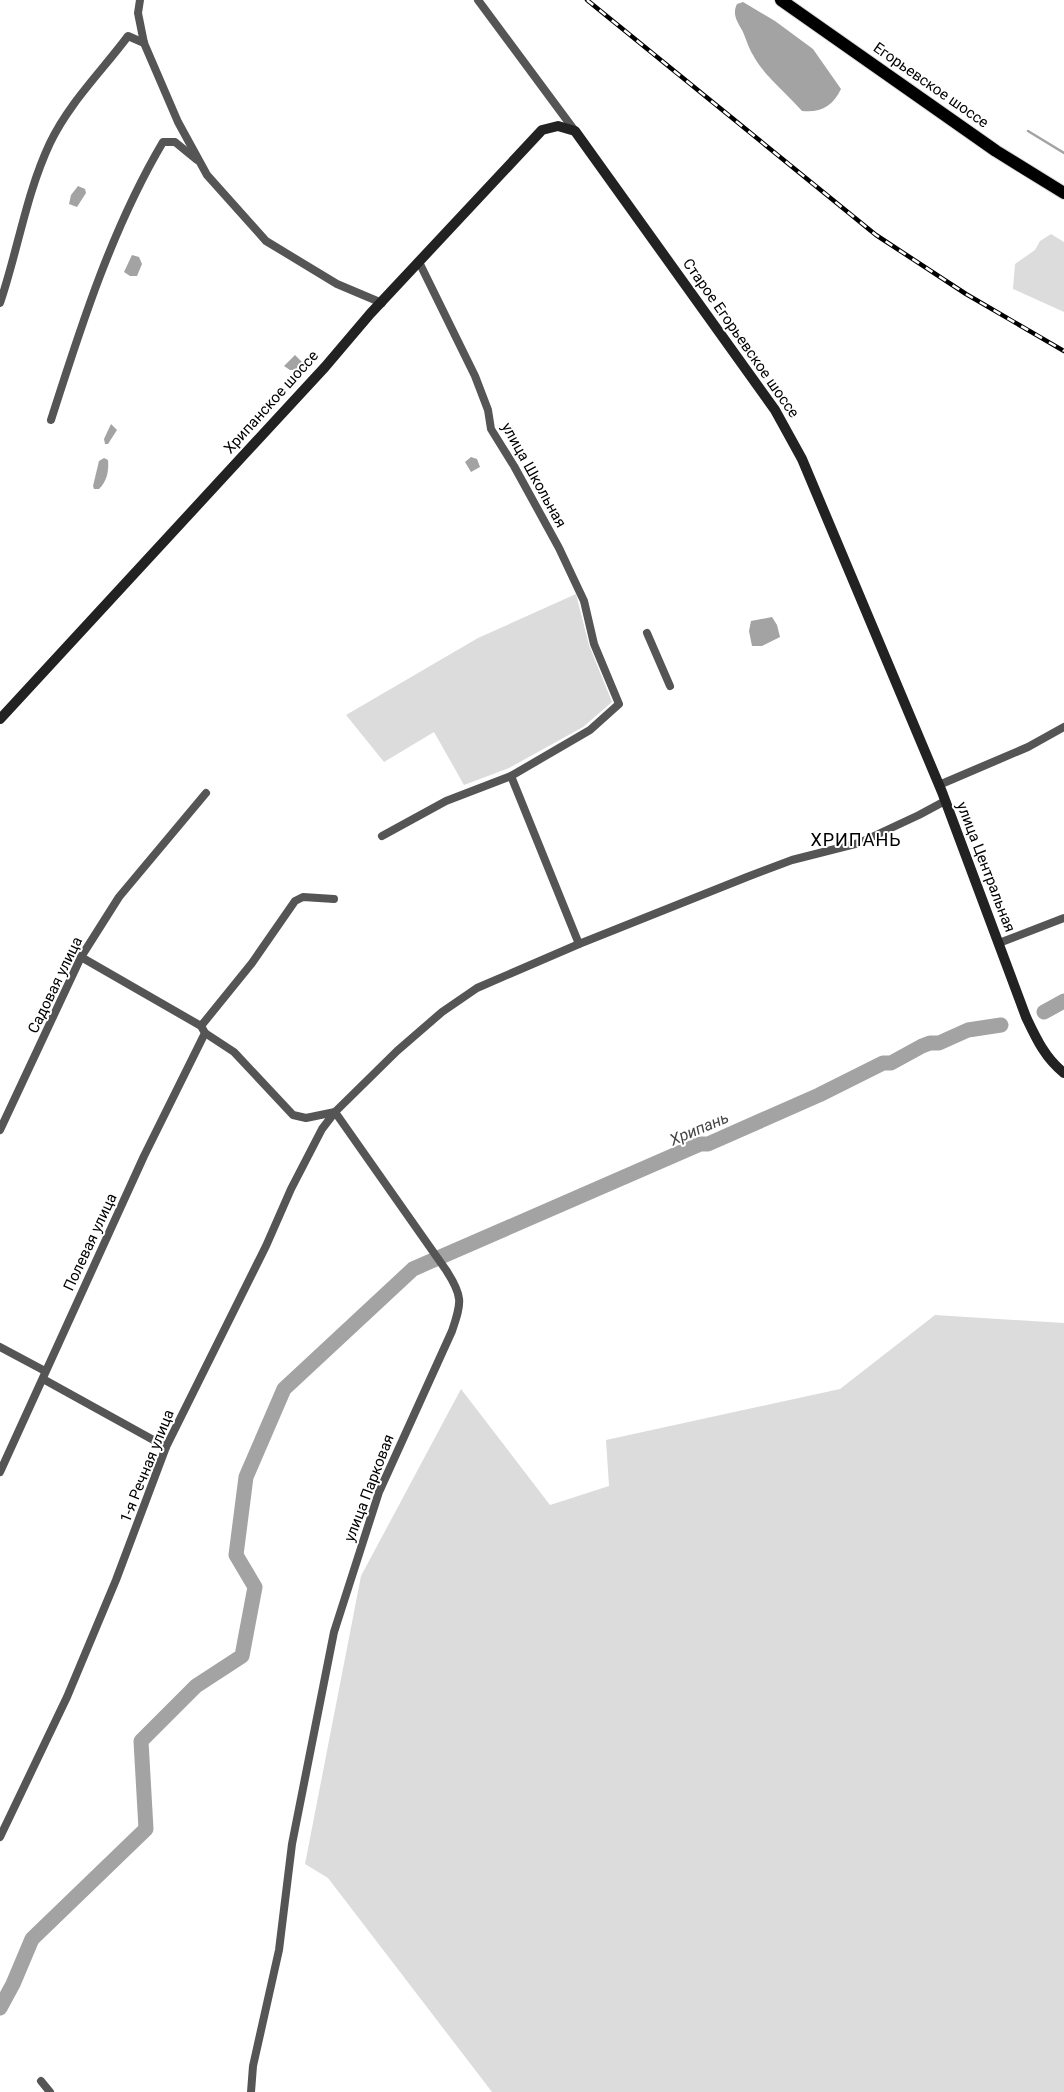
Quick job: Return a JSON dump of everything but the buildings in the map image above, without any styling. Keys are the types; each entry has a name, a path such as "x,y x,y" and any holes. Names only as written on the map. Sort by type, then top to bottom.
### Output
{"main road":[{"name":"Егорьевское шоссе","path":"781,0 996,151 1064,193"},
{"name":"Хрипанское шоссе","path":"0,720 542,130 558,126 575,131"},
{"name":"Старое Егорьевское шоссе","path":"575,131 775,410 786,429 802,460 939,785"},
{"name":"улица Центральная","path":"939,785 1026,1016 1041,1047 1056,1067 1064,1073"}],"street":[{"path":"140,0 138,13 144,43 178,122 207,175 266,240 337,284 382,303"},
{"name":"Старое Егорьевское шоссе","path":"478,0 575,131"},
{"path":"0,303 30,199 50,144 60,125 128,36 144,43"},
{"path":"51,420 100,277 123,220 150,164 163,142 175,142 200,163"},
{"name":"улица Школьная","path":"419,262 475,376 488,410 491,429 514,466 559,548 584,601 594,644 619,704 590,730 511,776"},
{"path":"647,633 670,686"},
{"path":"939,785 1028,747 1064,727"},
{"path":"382,836 446,801 511,776 579,944"},
{"name":"Садовая улица","path":"0,1130 81,958 119,897 206,793"},
{"name":"1-я Речная улица","path":"0,1837 70,1688 116,1580 166,1447 266,1246 291,1189 322,1129 335,1112 397,1052 442,1012 476,988 579,944 792,860 860,842 945,801"},
{"name":"Полевая улица","path":"0,1472 203,1030 295,901 303,897 334,899"},
{"path":"999,943 1064,918"},
{"path":"81,958 203,1030 234,1052 293,1115 306,1118 335,1112"},
{"name":"улица Парковая","path":"251,2092 253,2066 279,1950 292,1844 335,1625 379,1492 452,1331 460,1307 455,1284 335,1112"},
{"path":"0,1347 166,1447"},
{"path":"41,2081 50,2092"}],"shaded area":[{"path":"743,2 775,21 813,49 841,89 830,104 815,111 802,111 763,70 751,52 736,17 737,4"},
{"path":"78,186 85,189 86,193 77,207 69,204 71,195"},
{"path":"1051,234 1064,242 1064,312 1013,289 1015,264 1035,250 1040,241"},
{"path":"132,255 139,257 142,264 137,276 130,276 124,272"},
{"path":"295,355 302,362 298,370 290,370 284,366"},
{"path":"111,424 117,430 108,444 105,444 104,439"},
{"path":"471,457 477,459 480,467 471,472 465,462"},
{"path":"104,458 108,460 107,476 99,489 94,489 93,486 99,461"},
{"path":"576,594 589,645 612,702 583,727 509,768 464,785 434,732 384,762 346,715 478,638"},
{"path":"772,617 777,625 780,637 762,646 752,646 749,631 751,621"},
{"path":"935,1315 1064,1323 1064,2092 492,2092 328,1878 305,1864 361,1576 461,1389 550,1505 609,1486 606,1440 840,1389"}],"waterway":[{"path":"1028,131 1064,153"},
{"name":"Хрипань","path":"1044,1012 1064,1001"},
{"path":"0,2008 13,1984 32,1939 146,1829 141,1741 196,1686 242,1656 255,1587 236,1555 246,1477 284,1389 413,1269 700,1144 708,1144 819,1095 883,1063 891,1063 922,1046 930,1043 939,1043 968,1030 1001,1025"}],"railway":[{"path":"587,0 876,235 966,294 1064,351"}],"district":[{"name":"ХРИПАНЬ","path":"856,840"}]}
